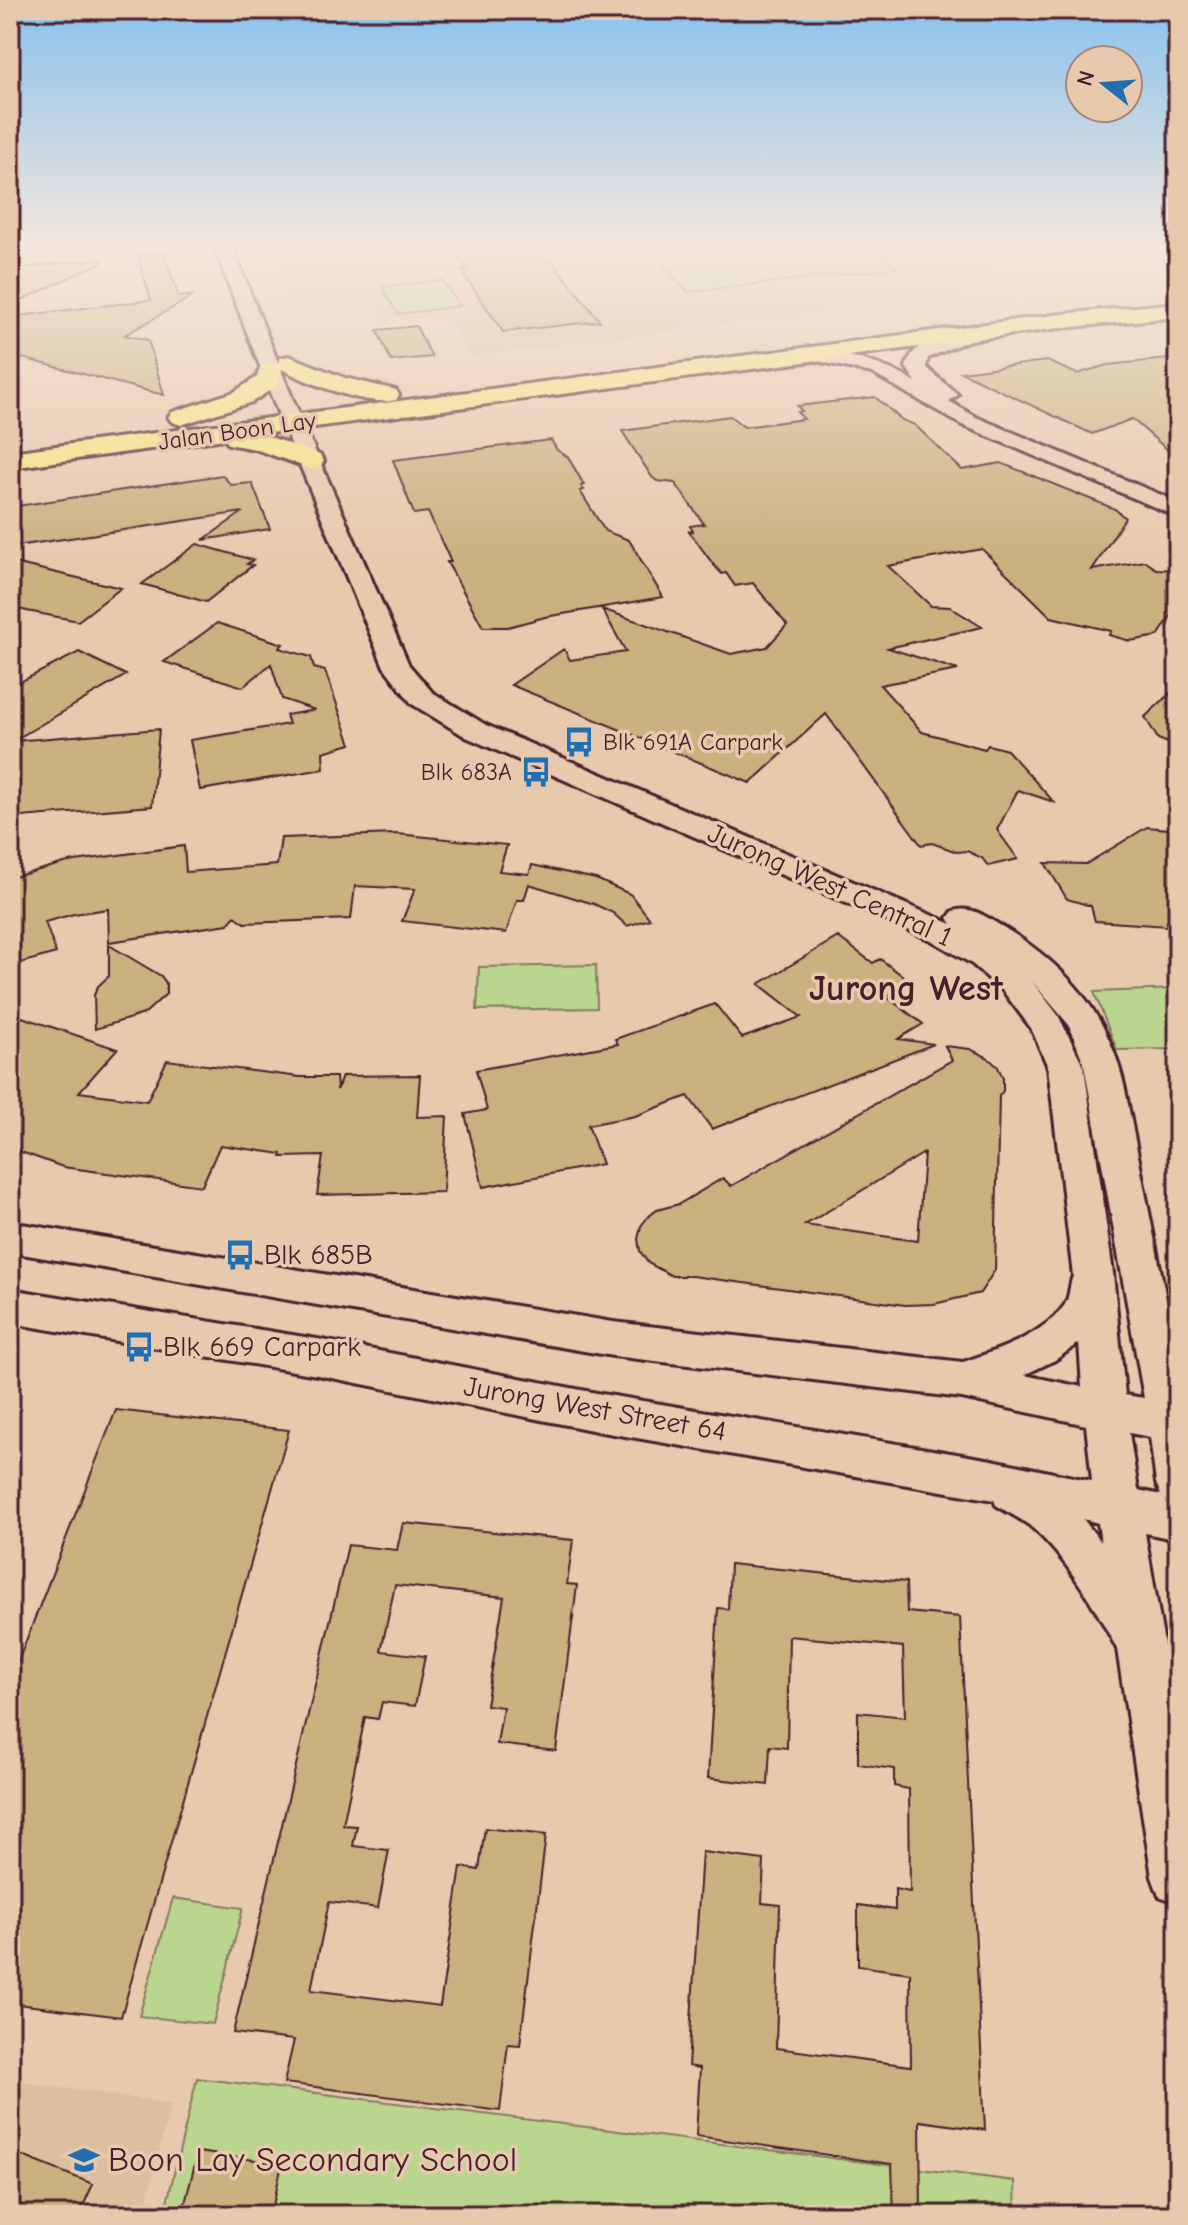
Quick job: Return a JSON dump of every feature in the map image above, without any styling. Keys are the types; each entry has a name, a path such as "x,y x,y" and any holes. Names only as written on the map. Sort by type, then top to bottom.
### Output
{"main road":[{"name":"Jalan Boon Lay","path":"10,460 191,437 315,432 395,401 714,351"},
{"name":"Jalan Boon Lay","path":"395,401 836,351"},
{"path":"159,423 243,397 269,380 280,366 395,401"},
{"path":"191,437 261,442 315,432 353,430 395,401"},
{"name":"Jalan Boon Lay","path":"10,444 159,423 315,432"}],"street":[{"path":"273,351 315,432"},
{"path":"275,351 280,366"},
{"path":"925,351 919,355 916,367 923,378 963,404 1030,437 1178,490"},
{"path":"810,354 879,369 969,421 1178,510"},
{"name":"Jurong West Central 1","path":"315,432 423,664 446,689 508,727 962,918 1005,941 1040,969 1083,1020 1105,1073 1140,1272 1174,1422 1178,1483"},
{"name":"Jurong West Central 1","path":"315,432 391,654 409,685 422,698 476,731 942,932 984,956 1015,983 1046,1023 1066,1067 1093,1273 1105,1411 1144,1663"},
{"path":"10,1237 582,1335 962,1380 1105,1411 1174,1422"},
{"path":"1140,1272 1178,1318"},
{"path":"962,1380 1007,1364 1047,1344 1082,1314 1093,1273"},
{"name":"Jurong West Street 64","path":"10,1306 317,1357 602,1413 992,1480 1178,1519"},
{"path":"992,1480 1045,1511 1075,1543 1128,1619 1144,1663 1178,1877"}],"shaded area":[{"path":"468,351 513,351 471,356"},
{"name":"Boon Lay Secondary School","path":"10,2080 171,2104 143,2215 10,2215"}],"green space":[{"path":"596,965 597,1008 477,1010 479,967"},
{"path":"1178,989 1178,1049 1117,1050 1094,992"},
{"path":"173,1898 243,1908 213,2024 139,2016"},
{"path":"197,2078 1015,2181 1016,2215 164,2215"}],"building":[{"path":"10,351 151,351 164,395 10,355"},
{"path":"386,351 429,351 432,357 391,361"},
{"path":"1168,359 1178,366 1178,459 1132,419 1092,434 961,372 1047,361 1077,374 1107,365"},
{"path":"875,397 902,420 915,425 962,470 1001,463 1115,509 1125,518 1092,570 1145,561 1156,569 1178,570 1178,589 1172,602 1178,605 1158,636 1130,641 1109,635 1111,631 1051,617 982,549 888,566 931,606 950,607 982,627 888,648 958,670 880,685 922,732 985,749 988,745 1007,750 1054,802 1018,790 997,830 1018,859 988,866 982,858 967,851 957,852 932,843 921,845 826,714 750,783 511,685 564,649 570,660 626,652 602,609 731,654 767,647 787,625 753,583 735,586 726,573 722,574 713,564 689,531 693,531 690,526 704,524 675,483 657,481 652,477 622,431 730,416 744,427 804,419 797,412 802,411 797,406"},
{"path":"551,440 557,450 568,457 584,485 581,486 584,490 580,491 605,531 629,540 663,597 545,617 508,627 483,627 447,562 451,562 428,512 414,514 393,460"},
{"path":"222,475 231,485 252,483 270,529 203,540 243,512 10,547 10,507"},
{"path":"197,544 253,560 247,564 253,565 206,602 142,584"},
{"path":"10,562 121,588 78,621 27,611 10,607"},
{"path":"217,623 283,644 279,648 311,657 314,668 325,671 351,744 323,752 324,769 200,790 190,740 289,724 286,715 315,710 282,699 271,664 243,687 164,662"},
{"path":"79,652 126,675 13,741 159,729 152,806 10,818 10,687"},
{"path":"1178,686 1178,747 1158,739 1145,717"},
{"path":"1147,827 1178,830 1178,923 1167,922 1168,926 1095,921 1091,906 1067,899 1045,863 1086,864"},
{"path":"397,834 507,845 499,871 529,874 532,865 596,879 630,894 650,919 627,926 613,913 594,904 529,884 524,900 517,900 506,933 402,921 415,889 355,886 351,919 245,923 235,916 228,924 109,942 108,909 74,914 45,922 56,953 10,966 10,878 68,862 184,846 186,872 277,865 281,838"},
{"path":"838,937 873,963 880,959 911,982 887,997 923,1024 898,1039 934,1044 712,1129 688,1096 635,1116 588,1125 602,1164 483,1187 465,1114 487,1110 476,1070 618,1044 615,1039 715,1004 742,1038 801,1017 759,984"},
{"path":"109,945 161,976 166,983 166,994 144,1014 95,1029 94,995 98,986 109,976"},
{"path":"22,1017 117,1049 79,1092 147,1101 167,1060 300,1077 336,1077 337,1090 342,1076 420,1075 417,1117 447,1116 443,1192 317,1195 323,1156 281,1157 282,1154 220,1145 202,1186 63,1167 10,1148 10,1030"},
{"path":"945,1046 970,1049 987,1057 998,1067 1003,1078 1003,1091 999,1096 995,1270 980,1293 934,1304 905,1305 692,1276 672,1276 648,1263 640,1251 638,1239 641,1226 657,1210 679,1204 723,1178 731,1186 952,1060","holes":["924,1153 918,1241 805,1225"]},
{"path":"116,1410 289,1430 121,2017 10,2003 10,1682"},
{"path":"403,1523 573,1540 567,1584 577,1585 556,1751 497,1744 503,1707 486,1705 504,1597 395,1585 381,1651 425,1656 415,1706 382,1702 378,1719 365,1717 343,1825 357,1826 353,1846 389,1850 378,1908 329,1902 311,1990 440,2006 461,1867 479,1870 485,1828 546,1835 520,2045 508,2044 500,2111 284,2083 294,2040 233,2033 348,1545 397,1550"},
{"path":"730,1564 906,1582 907,1612 960,1617 985,2130 920,2121 921,2215 894,2215 892,2164 696,2136 700,2068 688,2066 702,1852 764,1860 762,1903 780,1905 776,2048 911,2066 910,1973 858,1966 858,1905 895,1910 895,1889 910,1892 909,1789 894,1786 894,1769 858,1764 858,1712 905,1717 903,1647 789,1636 787,1748 770,1746 768,1785 708,1778 718,1608 728,1609"},
{"path":"10,2151 93,2184 79,2215 10,2215"},
{"path":"198,2152 282,2164 271,2215 182,2215"}],"place":[{"name":"Blk 691A Carpark","path":"579,742"},
{"name":"Blk 683A","path":"536,772"},
{"name":"Blk 685B","path":"240,1255"},
{"name":"Blk 669 Carpark","path":"139,1347"},
{"name":"Boon Lay Secondary School","path":"84,2160"}],"district":[{"name":"Jurong West","path":"906,988"}]}
